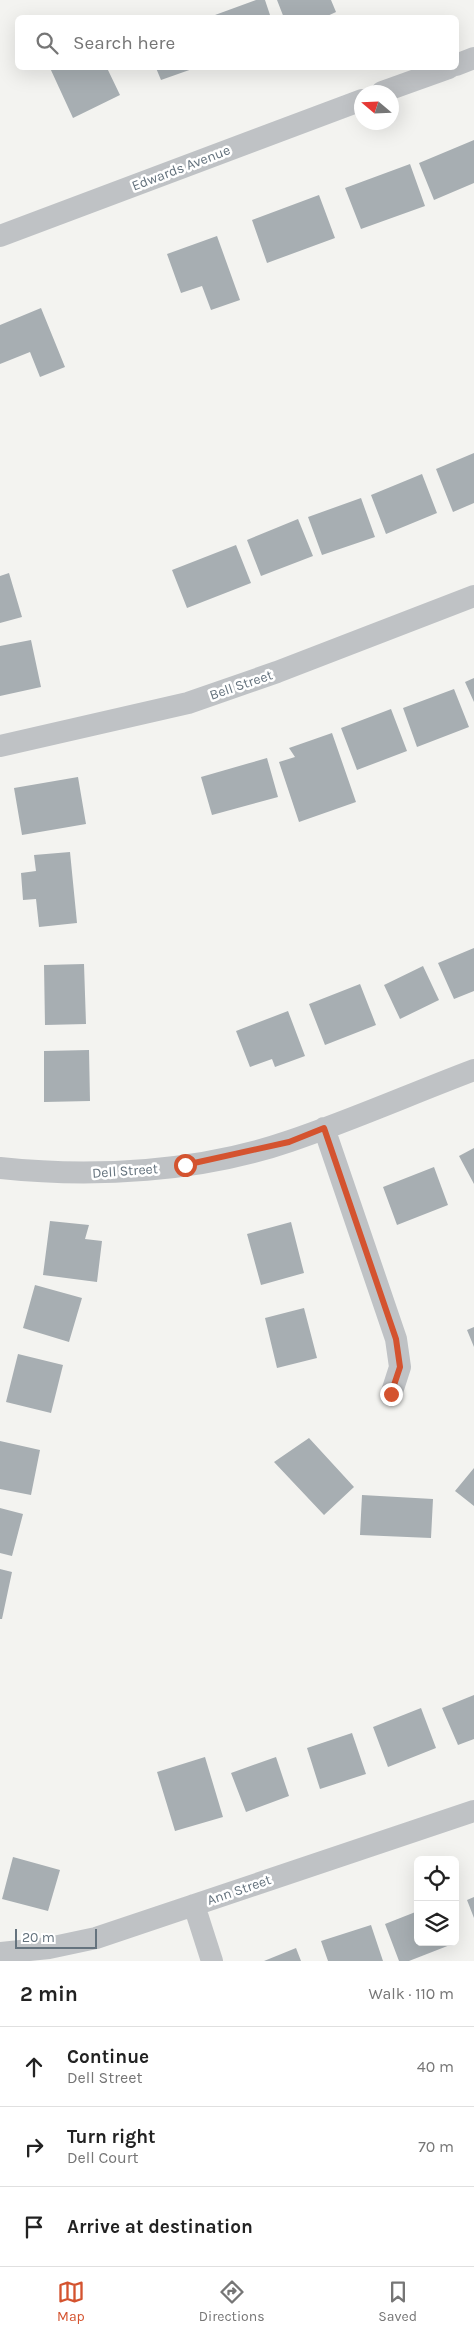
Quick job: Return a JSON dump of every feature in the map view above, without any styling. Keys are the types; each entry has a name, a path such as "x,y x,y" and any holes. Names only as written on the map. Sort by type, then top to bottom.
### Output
{"street":[{"path":"459,63 474,58"},
{"path":"399,86 443,70"},
{"name":"Edwards Avenue","path":"0,236 354,103"},
{"name":"Bell Street","path":"0,746 188,703 277,672 474,596"},
{"name":"Dell Street","path":"0,1168 91,1174 148,1170 240,1154 289,1142 474,1070"},
{"path":"324,1128 396,1339 400,1367 391,1394"},
{"name":"Ann Street","path":"0,1952 49,1948 96,1938 474,1811"},
{"path":"194,1905 212,1961"}],"building":[{"path":"256,0 265,0 270,15 215,15"},
{"path":"277,0 331,0 336,12 330,15 283,15"},
{"path":"51,70 108,70 120,95 73,118"},
{"path":"157,70 189,70 161,80"},
{"path":"474,140 474,183 434,200 419,163"},
{"path":"410,164 425,206 361,229 345,188"},
{"path":"319,195 335,238 267,263 252,220"},
{"path":"217,236 240,300 211,310 202,286 181,293 167,254"},
{"path":"41,308 65,367 40,377 30,352 0,364 0,325"},
{"path":"474,453 474,503 453,512 436,469"},
{"path":"422,474 437,513 386,534 371,495"},
{"path":"361,498 375,537 322,555 308,517"},
{"path":"298,519 313,556 261,576 247,540"},
{"path":"236,545 251,583 187,608 172,570"},
{"path":"9,573 22,617 0,623 0,576"},
{"path":"31,640 41,687 0,696 0,646"},
{"path":"474,678 474,702 465,682"},
{"path":"454,689 469,727 417,747 403,708"},
{"path":"391,709 407,751 357,770 341,728"},
{"path":"332,733 356,802 299,822 279,762 295,757 289,748"},
{"path":"267,758 278,797 212,815 201,777"},
{"path":"78,777 86,824 22,835 14,788"},
{"path":"70,852 77,923 39,927 36,899 23,900 21,873 36,871 34,855"},
{"path":"474,948 474,991 454,999 438,963"},
{"path":"84,964 86,1024 45,1025 44,965"},
{"path":"423,966 439,1000 400,1019 384,985"},
{"path":"360,984 376,1025 325,1045 309,1004"},
{"path":"288,1011 305,1056 275,1067 272,1059 250,1067 236,1031"},
{"path":"89,1050 90,1101 44,1102 44,1051"},
{"path":"474,1148 474,1184 459,1156"},
{"path":"434,1167 448,1205 397,1225 383,1187"},
{"path":"50,1221 89,1225 85,1239 102,1241 97,1282 43,1275"},
{"path":"291,1222 304,1273 261,1285 247,1234"},
{"path":"35,1285 82,1298 69,1342 23,1328"},
{"path":"304,1308 317,1358 277,1368 265,1318"},
{"path":"474,1327 474,1347 467,1330"},
{"path":"18,1354 63,1365 51,1413 6,1402"},
{"path":"309,1438 354,1487 324,1515 274,1462"},
{"path":"0,1441 40,1450 31,1495 0,1489"},
{"path":"474,1468 474,1506 455,1491"},
{"path":"362,1495 433,1499 431,1538 360,1535"},
{"path":"0,1508 23,1514 12,1556 0,1553"},
{"path":"0,1569 12,1572 2,1619 0,1619"},
{"path":"474,1695 474,1739 458,1745 442,1708"},
{"path":"421,1708 436,1748 388,1767 373,1727"},
{"path":"352,1733 366,1774 320,1789 307,1748"},
{"path":"205,1757 223,1817 175,1831 157,1772"},
{"path":"276,1757 289,1796 246,1812 231,1773"},
{"path":"13,1857 60,1870 48,1911 2,1899"},
{"path":"474,1897 474,1918 467,1900"},
{"path":"414,1913 414,1946 447,1946 409,1961 399,1961 385,1924"},
{"path":"371,1925 383,1961 328,1961 321,1941"},
{"path":"296,1948 301,1961 264,1961"}],"route":[{"path":"185,1165 289,1142 324,1128 396,1339 400,1367 391,1394"}]}
